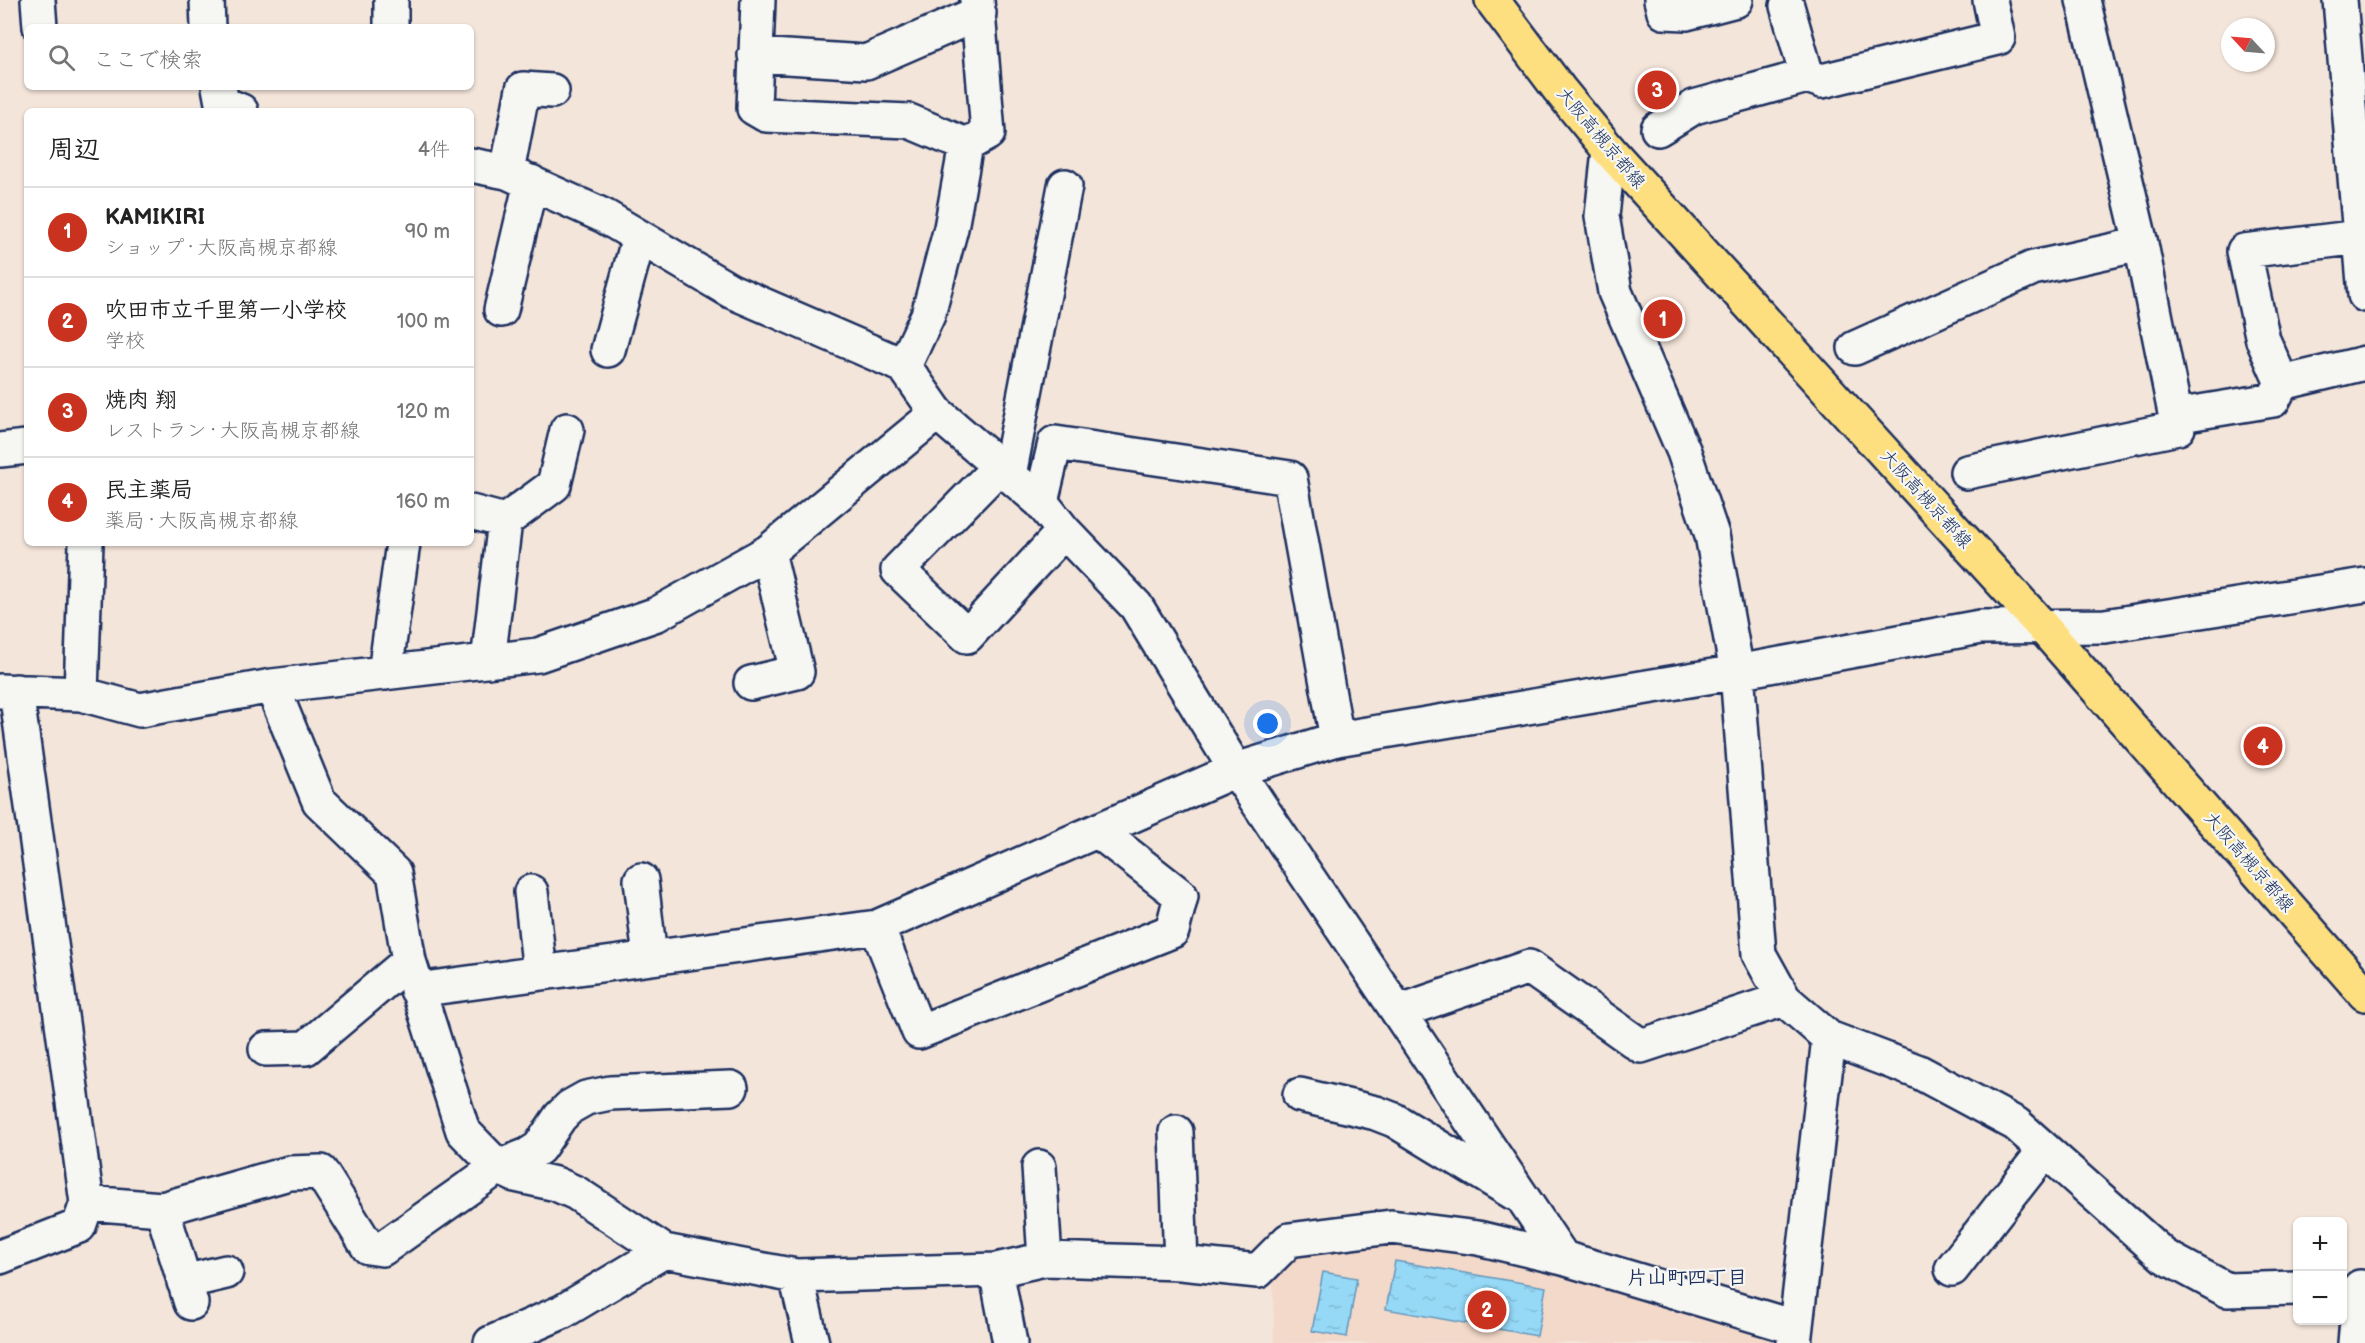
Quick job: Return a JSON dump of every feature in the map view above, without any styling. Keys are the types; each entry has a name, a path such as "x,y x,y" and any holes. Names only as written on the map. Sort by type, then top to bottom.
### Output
{"main road":[{"name":"大阪高槻京都線","path":"1492,0 1559,89 1609,150 2041,625 2365,994"}],"street":[{"path":"38,0 40,24"},
{"path":"207,0 208,24"},
{"path":"758,0 754,108 766,115 909,121 966,145"},
{"path":"1661,0 1664,12 1686,13 1736,0"},
{"path":"1658,129 1694,107 1807,76 1822,81 1998,38 1990,0"},
{"path":"1967,472 2178,428 2141,244 2084,0"},
{"path":"2340,0 2365,295"},
{"path":"1785,2 1807,76"},
{"path":"755,55 866,62 978,7 988,133 966,145"},
{"path":"501,310 519,177 523,90 552,91"},
{"path":"904,366 928,315 951,228 966,145"},
{"path":"1609,150 1602,216 1615,292 1684,452 1712,535 1737,672 1758,954 1784,999 1829,1038 1919,1072 2016,1125 2164,1256 2227,1290 2293,1288"},
{"path":"474,166 519,177 604,216 731,291 904,366 937,413 1041,502 1064,531 1136,606 1236,770 1563,1258"},
{"path":"1064,531 967,636 898,570 1004,471 1065,186"},
{"path":"608,350 639,237"},
{"path":"2282,383 2263,340 2244,251 2360,237"},
{"path":"1855,348 2033,268 2141,244"},
{"path":"2175,416 2272,400 2282,383 2365,363"},
{"path":"0,1257 79,1226 87,1203 8,691 81,694 140,710 272,686 538,655 657,614 768,552 937,413"},
{"path":"488,661 505,521 554,485 567,430"},
{"path":"1041,502 1055,443 1290,478 1337,739"},
{"path":"0,450 24,447"},
{"path":"474,513 505,521"},
{"path":"81,694 86,546"},
{"path":"385,673 403,546"},
{"path":"751,683 797,672 768,552"},
{"path":"266,1049 306,1048 413,975 540,973 877,927 1236,770 1337,739 1737,672 1980,627 2105,626 2365,585"},
{"path":"272,686 319,801 394,873 413,975 463,1131 498,1167 515,1175 556,1184 576,1193 664,1251 796,1276 996,1270 1045,1259 1180,1263 1258,1271 1289,1240 1391,1227 1478,1238 1563,1258 1794,1335 1829,1038"},
{"path":"877,927 919,1032 1172,931 1181,896 1098,831"},
{"path":"641,880 650,958"},
{"path":"531,892 540,973"},
{"path":"1398,1012 1529,967 1641,1046 1784,999"},
{"path":"87,1203 162,1209 289,1173 321,1172 368,1247 382,1249 498,1167 539,1148 560,1117 570,1107 586,1098 610,1094 730,1088"},
{"path":"1300,1095 1376,1113 1394,1120 1523,1199"},
{"path":"1176,1132 1180,1263"},
{"path":"1952,1269 2045,1150"},
{"path":"1039,1167 1045,1259"},
{"path":"162,1209 188,1293 226,1272"},
{"path":"491,1343 562,1312 664,1251"},
{"path":"996,1270 1010,1343"},
{"path":"796,1276 812,1343"},
{"path":"2355,1343 2356,1287"}],"shaded area":[{"path":"1389,1239 1563,1269 1805,1341 1831,1343 1274,1343 1273,1279 1303,1249"}],"water":[{"path":"1395,1261 1546,1287 1537,1336 1386,1309"},
{"path":"1323,1272 1357,1278 1347,1337 1312,1331"}],"place":[{"name":"焼肉 翔","path":"1657,90"},
{"name":"KAMIKIRI","path":"1663,319"},
{"name":"民主薬局","path":"2263,746"},
{"name":"吹田市立千里第一小学校","path":"1487,1310"}],"district":[{"name":"片山町四丁目","path":"1687,1278"}]}
